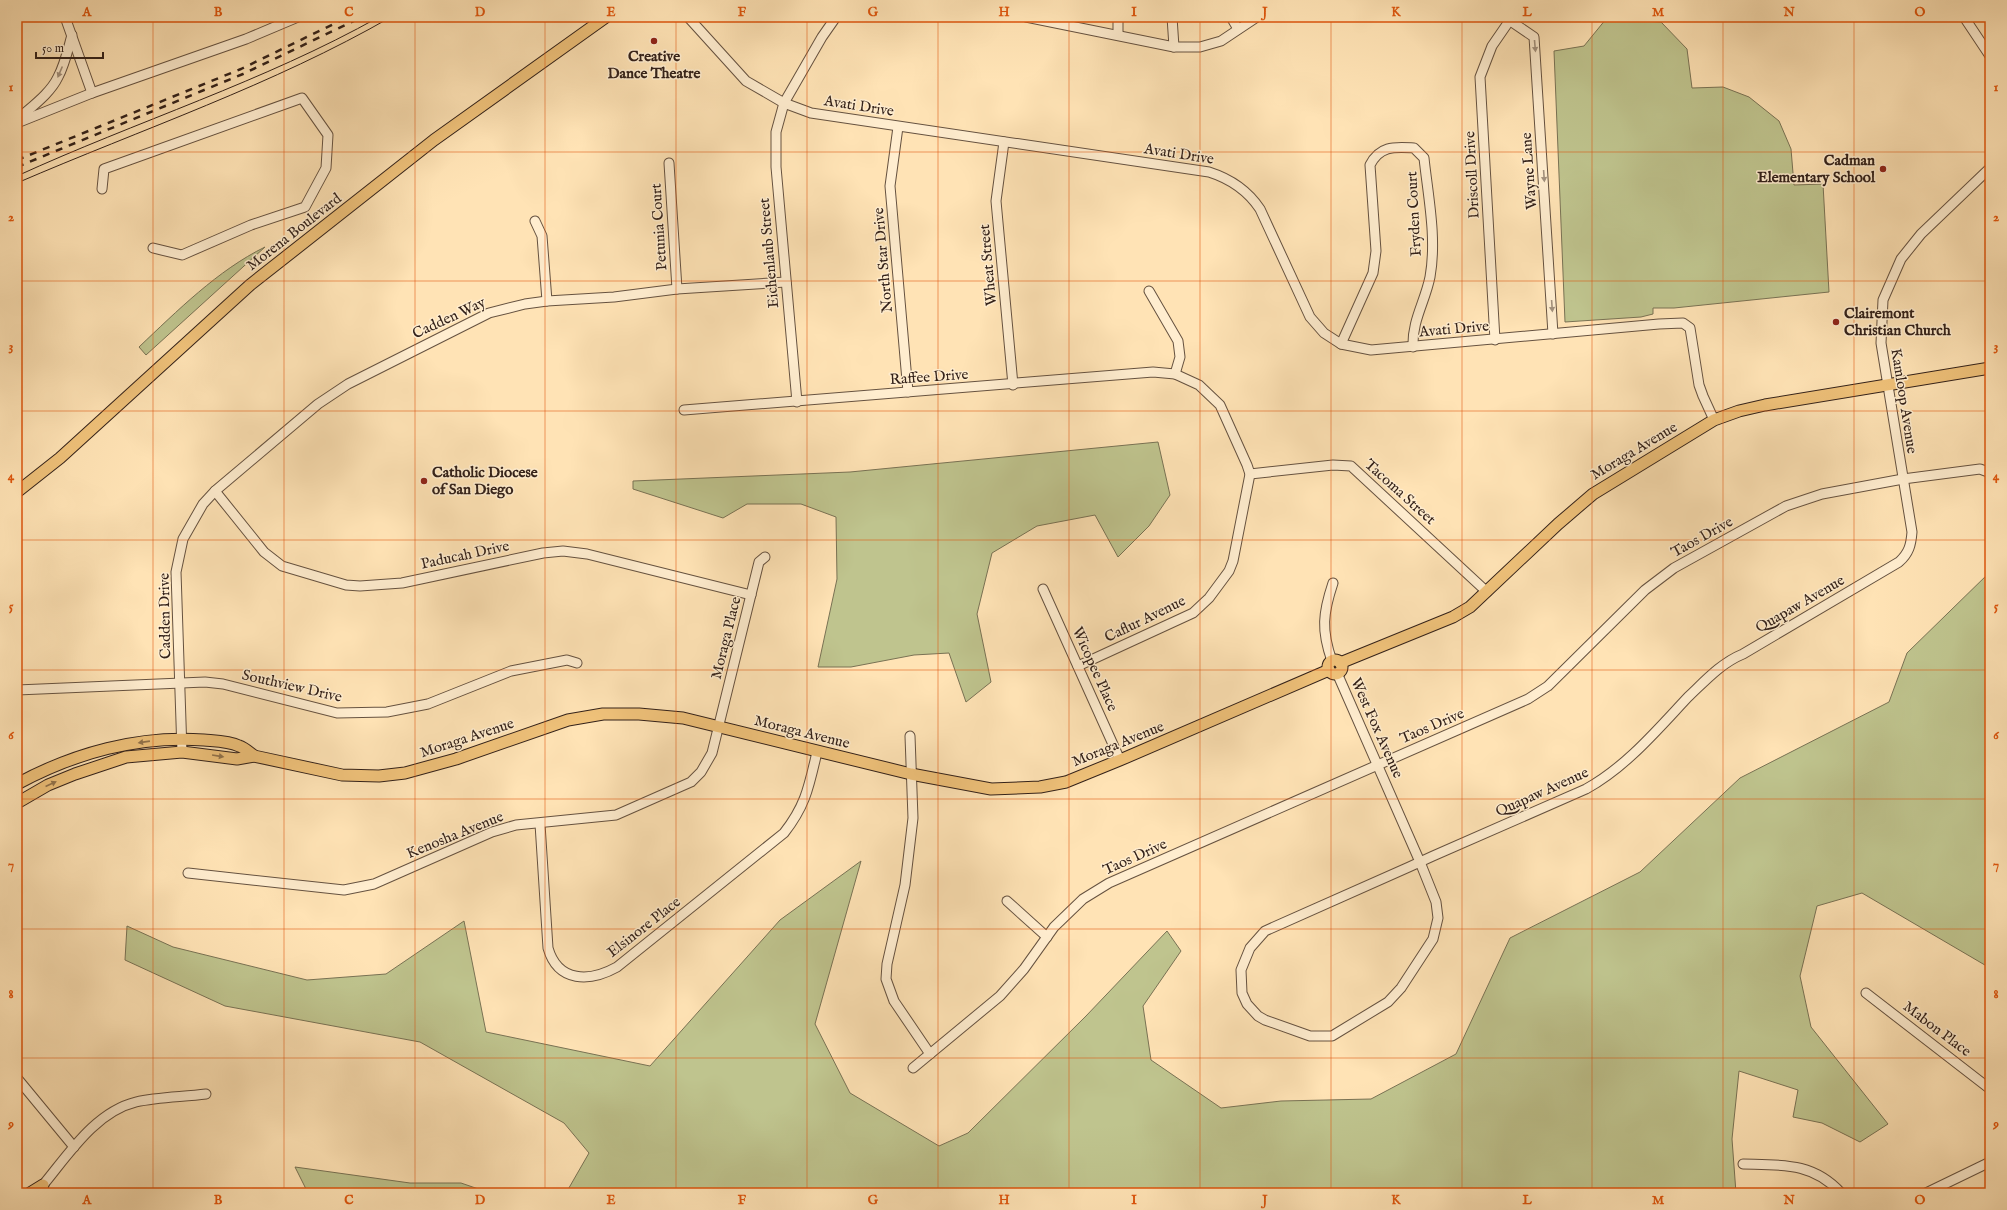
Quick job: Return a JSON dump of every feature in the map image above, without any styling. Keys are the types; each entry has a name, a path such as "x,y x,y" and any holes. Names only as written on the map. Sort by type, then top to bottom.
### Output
{"main road":[{"name":"Morena Boulevard","path":"17,492 49,468 250,285 434,140 606,17"},
{"name":"Moraga Avenue","path":"17,803 48,785 74,774 126,757 182,752 237,759 254,756 342,775 379,776 405,773 456,759 568,720 604,714 639,714 683,718 911,774 991,789 1040,788 1066,782 1120,760 1453,617 1470,607 1558,524 1594,494 1714,420 1739,411 1764,405 1990,368"},
{"path":"17,482 49,468"},
{"name":"Moraga Avenue","path":"17,784 37,773 79,757 112,747 143,741 182,738 220,741 239,745 254,756"},
{"path":"30,1193 41,1189"}],"street":[{"path":"65,17 92,93"},
{"path":"17,122 92,93 239,42 298,17"},
{"name":"Avati Drive","path":"688,17 746,81 765,94 811,113 1209,172 1219,175 1238,186 1251,196 1260,209 1310,317 1324,332 1341,344 1371,350 1495,340 1676,322 1683,323 1690,328 1699,385 1714,420"},
{"name":"Eichenlaub Street","path":"796,402 776,167 776,132 784,103 822,37 836,17"},
{"path":"1026,17 1118,34 1174,47 1200,47 1221,40 1257,17"},
{"path":"1118,17 1118,34"},
{"path":"1172,17 1174,47"},
{"path":"1231,17 1238,29"},
{"path":"1964,17 1990,56"},
{"name":"Wayne Lane","path":"1511,19 1534,37 1553,334"},
{"name":"Driscoll Drive","path":"1495,340 1480,77 1492,46 1511,19"},
{"path":"17,122 50,89 58,78 72,35"},
{"path":"102,189 104,169 302,98 328,135 326,168 305,207 251,225 182,255 153,248"},
{"name":"North Star Drive","path":"898,127 890,186 908,392"},
{"name":"Wheat Street","path":"1004,142 996,201 1013,385"},
{"name":"Fryden Court","path":"1341,344 1373,273 1376,251 1370,166 1374,158 1387,148 1396,147 1414,148 1424,158 1432,237 1430,277 1416,317 1413,334 1413,347"},
{"name":"Petunia Court","path":"669,163 677,289"},
{"name":"Kamloop Avenue","path":"1905,557 1911,545 1912,532 1881,343 1883,300 1901,259 1921,234 1990,168"},
{"path":"535,221 542,236 547,301"},
{"name":"Cadden Way","path":"216,491 318,404 348,384 489,313 524,304 547,301 614,297 677,289 786,282"},
{"path":"1149,292 1178,341 1180,357 1175,374"},
{"name":"Raffee Drive","path":"684,410 1013,385 1153,372 1175,374 1199,385 1220,405 1250,474"},
{"name":"Tacoma Street","path":"1250,474 1333,465 1351,466 1487,592"},
{"name":"Taos Drive","path":"913,1068 1000,996 1024,969 1054,927 1083,899 1109,883 1528,699 1548,686 1645,590 1674,568 1786,506 1822,494 1903,479 1980,469 1988,472"},
{"name":"Caflur Avenue","path":"1078,666 1193,613 1209,598 1229,571 1233,561 1250,474"},
{"name":"Paducah Drive","path":"216,491 264,552 282,566 346,585 360,586 402,583 542,553 563,552 587,554 752,595"},
{"name":"Cadden Drive","path":"182,752 176,572 183,539 203,504 216,491"},
{"name":"Quapaw Avenue","path":"1265,1020 1258,1016 1247,1004 1242,993 1241,970 1250,948 1265,931 1586,789 1602,780 1635,752 1710,675 1731,658 1743,654 1900,562 1905,557"},
{"name":"Moraga Place","path":"718,727 759,562 764,558"},
{"name":"West Fox Avenue","path":"1265,1020 1310,1036 1332,1036 1388,1002 1401,988 1433,940 1438,918 1436,902 1420,862 1334,667 1326,644 1324,625 1325,607 1333,583"},
{"name":"Wicopee Place","path":"1043,590 1120,760"},
{"name":"Southview Drive","path":"17,690 205,682 223,684 337,713 387,712 428,704 511,671 567,660 577,663"},
{"name":"Kenosha Avenue","path":"188,873 344,890 374,884 492,832 516,825 540,824 616,815 691,782 701,772 712,753 718,727"},
{"path":"910,736 913,818 905,885 887,964 886,979 894,1001 930,1054"},
{"name":"Elsinore Place","path":"540,824 548,948 550,956 558,967 569,975 591,977 617,967 784,833 794,820 806,799 817,752"},
{"path":"1007,901 1047,937"},
{"name":"Mabon Place","path":"1866,993 1990,1089"},
{"path":"17,1078 74,1147"},
{"path":"41,1189 74,1147 113,1112 136,1102 206,1094"},
{"path":"1926,1193 1990,1162"},
{"path":"1743,1164 1793,1165 1818,1174 1832,1182 1841,1193"}],"green space":[{"path":"1606,19 1661,22 1687,49 1692,88 1723,87 1749,97 1779,121 1791,149 1794,185 1823,184 1829,292 1674,308 1653,308 1653,314 1641,317 1565,322 1554,51 1584,46"},
{"path":"265,247 146,355 139,347 214,279 248,256"},
{"path":"1158,442 1170,495 1149,526 1118,557 1095,515 1037,526 992,553 977,614 991,682 966,702 949,653 914,655 851,667 818,667 837,579 836,517 801,504 747,504 723,518 633,489 633,481 850,472"},
{"path":"1990,572 1990,968 1862,893 1817,906 1800,976 1811,1027 1888,1124 1860,1142 1822,1123 1793,1117 1798,1090 1739,1071 1732,1139 1736,1193 566,1193 589,1153 564,1123 420,1042 225,1006 125,960 127,926 173,947 307,980 386,974 464,921 486,1032 650,1066 780,920 861,861 815,1024 850,1093 939,1146 968,1133 1086,1016 1167,931 1181,951 1143,1006 1151,1060 1221,1108 1281,1101 1371,1099 1456,1054 1510,938 1640,872 1740,778 1889,702 1907,653"},
{"path":"295,1167 410,1183 461,1183 490,1193 308,1193"}],"tram line":[{"path":"17,176 290,62 379,17"},
{"path":"17,183 254,85 300,64 391,17"}],"railway":[{"path":"17,160 241,69 348,17"},
{"path":"17,167 243,74 362,17"}],"place":[{"name":"Creative Dance Theatre","path":"654,41"},
{"name":"Cadman Elementary School","path":"1883,169"},
{"name":"Clairemont Christian Church","path":"1836,322"},
{"name":"Catholic Diocese of San Diego","path":"424,481"}]}
